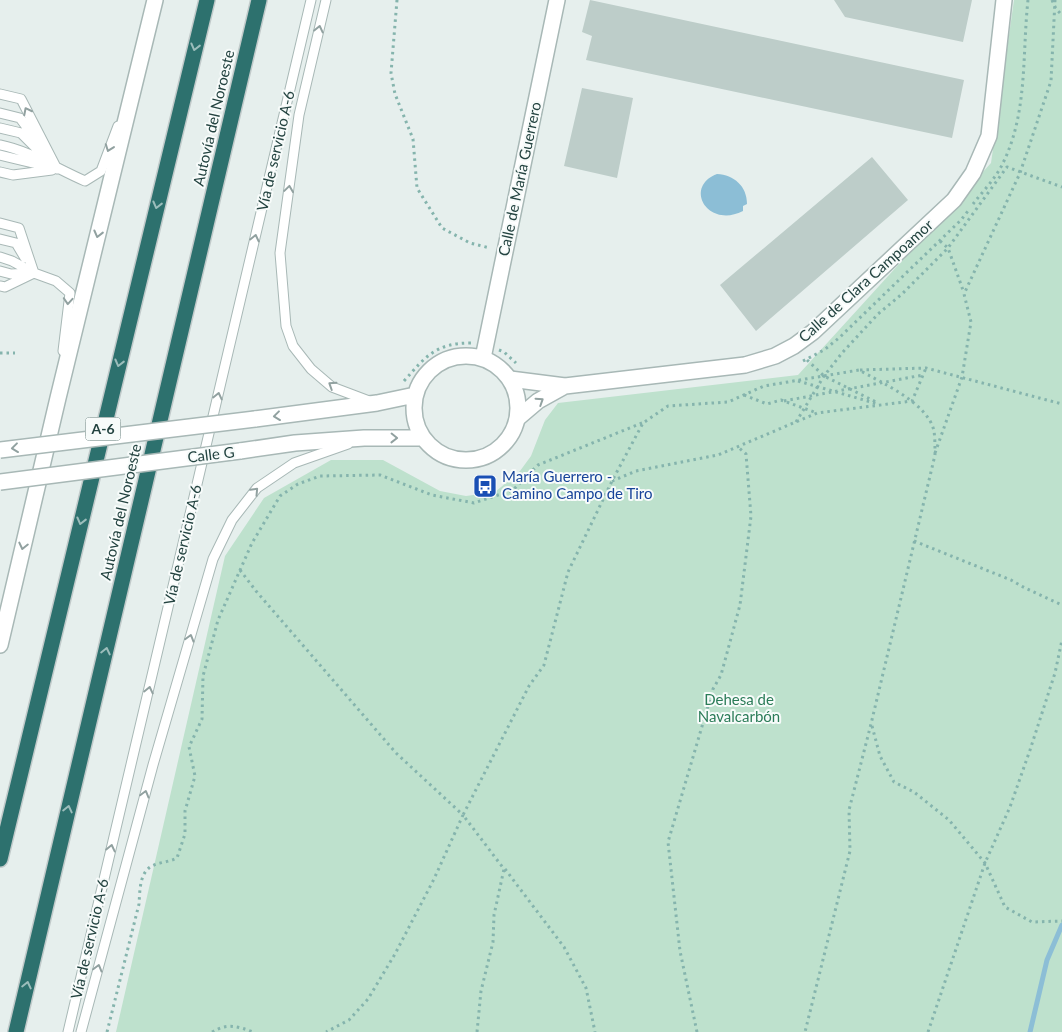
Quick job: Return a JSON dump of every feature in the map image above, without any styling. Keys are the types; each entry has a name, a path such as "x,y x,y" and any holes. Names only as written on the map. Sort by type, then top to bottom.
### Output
{"highway":[{"name":"A-6","path":"0,859 207,0"},
{"name":"Autovía del Noroeste","path":"16,1032 259,0"},
{"path":"132,542 148,514 270,0"}],"street":[{"path":"0,645 155,0"},
{"name":"Calle de María Guerrero","path":"483,358 557,0"},
{"name":"Calle de Clara Campoamor","path":"510,379 565,386 745,365 775,356 794,346 813,332 954,200 973,173 989,136 1004,0"},
{"path":"462,356 483,358 494,364 510,379 518,404 518,418 513,432 505,443 494,452 481,458 465,460 449,458 434,450 423,438 414,418 415,395 423,378 431,369 443,361 462,356"},
{"name":"Calle de Clara Campoamor","path":"518,418 538,401 565,386"},
{"name":"Calle G","path":"0,450 377,403 415,395"},
{"name":"Calle G","path":"0,482 295,443 364,438 423,438"}],"lane":[{"path":"0,144 18,149 58,170 85,181 101,171 138,70 149,0"},
{"name":"Vía de servicio A-6","path":"68,1032 311,0"},
{"path":"326,0 299,115 280,253 286,326 293,346 311,369 332,386 350,395 377,403"},
{"path":"0,94 21,99 58,170"},
{"path":"0,113 20,118 58,170"},
{"path":"0,128 21,133 58,170"},
{"path":"0,156 58,170"},
{"path":"0,172 13,175 58,170"},
{"path":"0,223 19,228 34,273"},
{"path":"0,239 16,243 34,273"},
{"path":"0,258 12,260 34,273 56,281 70,293 58,398"},
{"path":"0,271 10,274 34,273"},
{"path":"0,286 5,287 34,273"},
{"path":"81,1032 153,765 213,559 232,520 257,488 294,463 364,438"}],"path":[{"path":"397,0 391,73 394,94 413,139 417,188 442,228 470,243 504,252"},
{"path":"882,405 824,376 807,360 839,338 961,220 1002,165 1016,131 1023,86 1028,0"},
{"path":"964,294 1020,172 1051,81 1056,9 1053,0"},
{"path":"1056,9 1062,15"},
{"path":"796,422 824,376 842,353 878,314 902,294 948,248 1007,167 1062,187"},
{"path":"805,1032 850,851 849,810 935,454 962,377 971,322 964,294 948,248 940,241"},
{"path":"402,383 426,357 454,343"},
{"path":"0,352 15,353"},
{"path":"912,401 926,368"},
{"path":"107,1032 139,904 140,884 147,869 177,858 185,834 185,811 195,776 189,747 202,719 203,676 218,620 252,543 280,496 298,484 320,476 380,475 432,496 474,503 513,490 538,465 643,423 668,406 728,402 764,386 860,370 926,368 1062,404"},
{"path":"860,370 912,401 930,422 934,432 935,454"},
{"path":"744,395 767,404 923,374"},
{"path":"795,381 882,405"},
{"path":"784,401 817,413"},
{"path":"612,481 636,471 718,455 817,413 912,401"},
{"path":"326,1032 349,1020 368,999 417,912 463,815 529,686 544,664 568,572 612,481 643,423"},
{"path":"697,1032 680,951 668,842 713,689 721,675 740,605 751,516 746,454 738,447"},
{"path":"914,541 1011,580 1032,592 1062,605"},
{"path":"240,570 396,753 463,815 564,947 586,988 595,1032"},
{"path":"928,1032 985,863 1010,808 1030,750 1055,674 1062,640"},
{"path":"871,724 880,756 894,782 914,792 949,820 985,863 1005,907 1032,922 1062,922"},
{"path":"477,1032 481,990 493,942 494,915 504,869"},
{"path":"212,1032 222,1026 242,1028 253,1032"}],"green space":[{"name":"Dehesa de Navalcarbón","path":"1014,0 1062,0 1062,1032 116,1032 225,556 264,498 331,460 383,460 440,491 466,496 495,492 520,471 531,456 545,420 558,403 798,375 991,163"}],"water":[{"path":"717,174 734,179 742,187 747,204 743,206 743,211 730,215 719,215 710,211 704,204 701,196 702,188 707,180"}],"building":[{"path":"590,0 964,80 952,138 586,60 592,36 582,32"},
{"path":"834,0 972,0 963,42 845,17"},
{"path":"582,88 633,98 617,178 564,166"},
{"path":"872,157 908,200 756,331 720,285"}],"waterway":[{"path":"1030,1032 1047,960 1062,925"}],"place":[{"name":"María Guerrero - Camino Campo de Tiro","path":"485,486"}]}
